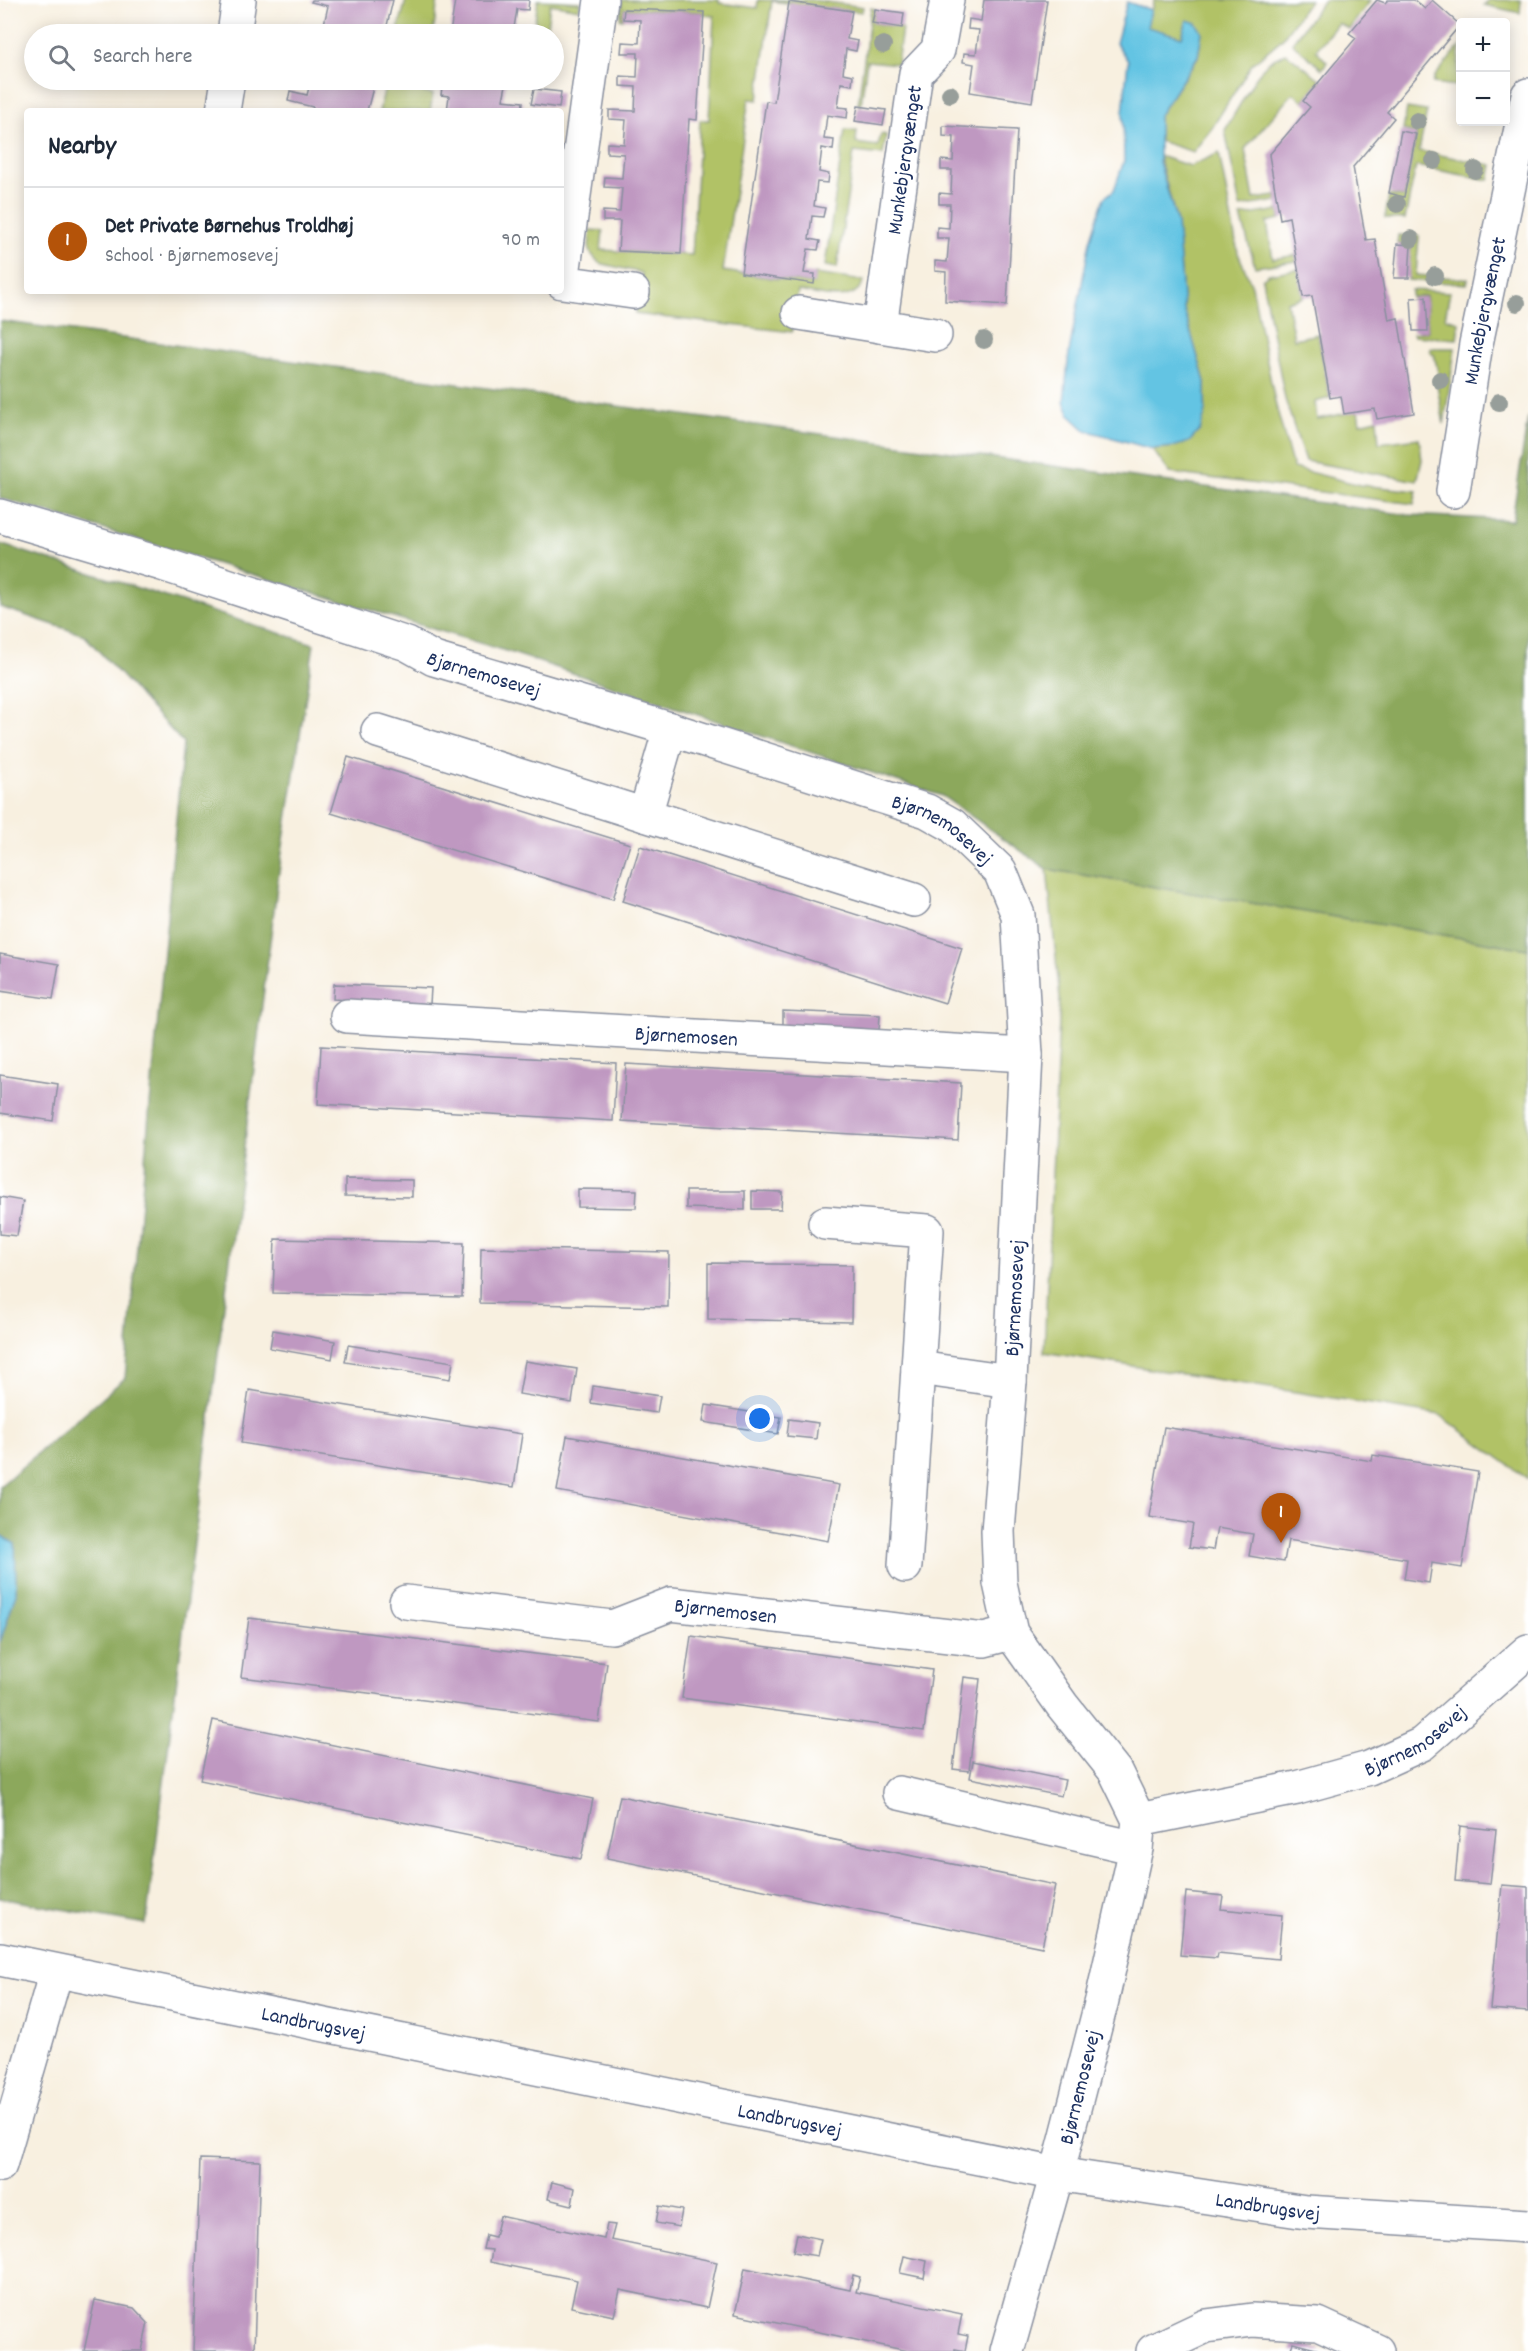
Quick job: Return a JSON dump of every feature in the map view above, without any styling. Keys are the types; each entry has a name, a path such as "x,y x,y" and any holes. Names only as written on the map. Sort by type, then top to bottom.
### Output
{"street":[{"path":"235,24 239,0"},
{"path":"564,261 601,0"},
{"name":"Munkebjergvænget","path":"880,326 916,73 938,50 947,0"},
{"path":"223,108 226,90"},
{"name":"Munkebjergvænget","path":"1453,491 1476,344 1528,95"},
{"path":"564,282 633,292"},
{"path":"799,313 935,335"},
{"name":"Bjørnemosevej","path":"0,516 162,564 407,644 434,659 670,729 927,811 952,825 1000,871 1018,915 1026,1055 1010,1381 998,1531 1000,1583 1011,1632 1062,1704 1116,1771 1138,1834 1102,2000 1057,2174 1006,2351"},
{"path":"645,815 670,729"},
{"path":"378,731 914,900"},
{"name":"Bjørnemosen","path":"346,1016 1026,1055"},
{"path":"825,1223 927,1231 905,1566"},
{"path":"918,1368 1010,1381"},
{"name":"Bjørnemosen","path":"406,1602 612,1627 671,1604 984,1640 1011,1632"},
{"name":"Bjørnemosevej","path":"1138,1834 1369,1768 1422,1744 1528,1651"},
{"path":"898,1793 1138,1834"},
{"name":"Landbrugsvej","path":"0,1959 1057,2174 1306,2212 1528,2226"},
{"path":"0,2165 56,1972"},
{"path":"1153,2351 1206,2326 1252,2320 1317,2324 1377,2351"}],"green space":[{"path":"406,0 438,0 434,24 400,24"},
{"path":"538,0 580,2 579,9 550,4 547,24 534,24"},
{"path":"622,0 719,0 719,3 757,8 758,0 812,0 863,7 862,12 772,1 758,100 749,99 723,271 813,284 815,274 864,281 859,289 852,294 835,297 798,291 792,332 635,314 642,273 599,263 589,251 590,230 603,231 601,250 692,255 700,120 709,120 714,16 704,15 703,12 624,9 623,19 620,19"},
{"path":"1154,0 1310,0 1282,39 1252,64 1212,128 1193,152 1159,141 1159,115 1198,57 1202,32 1187,20 1182,37 1146,27"},
{"path":"1324,0 1371,0 1349,29 1338,23 1316,50 1327,62 1322,69 1292,43"},
{"path":"1489,0 1521,0 1520,13 1484,5"},
{"path":"871,8 875,9 873,23 902,28 897,64 867,61 861,105 858,104"},
{"path":"1456,51 1456,86 1433,83 1435,76"},
{"path":"1286,53 1321,80 1303,101 1293,93 1245,149 1254,199 1276,196 1277,201 1240,207 1225,130 1256,77 1268,62"},
{"path":"384,90 424,90 424,93 433,94 431,108 380,108"},
{"path":"1407,108 1427,111 1419,151 1492,165 1489,180 1416,166 1405,219 1385,218 1389,195 1404,197 1417,133 1403,130"},
{"path":"845,130 857,131 856,143 878,146 881,134 886,135 883,155 854,152 837,268 825,266"},
{"path":"1219,153 1238,253 1252,286 1275,402 1293,468 1360,485 1417,491 1414,504 1170,473 1152,449 1173,447 1205,414 1205,382 1184,309 1177,223 1159,156 1190,166"},
{"path":"1279,210 1280,219 1267,222 1273,259 1296,255 1297,261 1255,267 1241,216"},
{"path":"1398,235 1419,236 1416,275 1468,279 1467,284 1408,280 1411,245 1397,244"},
{"path":"1298,269 1303,297 1287,302 1294,339 1318,334 1330,398 1315,402 1317,419 1358,411 1360,423 1377,419 1379,443 1419,438 1422,460 1417,481 1305,461 1285,399 1262,279 1269,274"},
{"path":"1411,290 1450,292 1445,318 1459,322 1457,339 1414,336 1413,333 1428,331 1426,296 1411,297"},
{"path":"0,321 1410,515 1512,520 1528,417 1528,949 1047,869 942,796 509,652 0,498"},
{"path":"1430,348 1455,348 1444,424 1436,379 1439,377 1434,354 1431,354"},
{"path":"0,544 314,644 278,879 146,1924 0,1898 0,1642 16,1593 15,1544 0,1535 0,1486 125,1378 183,743 84,635 0,607"},
{"path":"1047,869 1528,949 1528,1479 1440,1415 1044,1352 1060,999"}],"water":[{"path":"1127,2 1151,10 1147,27 1182,37 1187,20 1196,23 1202,32 1198,56 1159,115 1159,162 1177,223 1184,309 1205,382 1205,414 1200,430 1189,442 1173,447 1152,449 1085,430 1070,416 1064,402 1069,352 1090,241 1104,198 1114,190 1124,161 1123,113 1128,61 1116,43"},
{"path":"0,1535 15,1544 16,1593 0,1642"}],"building":[{"path":"312,0 393,0 387,24 324,24 328,6 311,2"},
{"path":"455,0 529,0 528,10 517,9 515,24 451,24"},
{"path":"984,0 1047,0 1032,102 970,92 974,64 963,62 964,53 976,54 979,30 968,29 969,19 981,21"},
{"path":"1377,0 1385,3 1388,0 1414,0 1425,9 1432,0 1456,21 1456,30 1387,112 1394,118 1353,167 1366,240 1375,239 1389,320 1398,318 1414,413 1377,419 1375,409 1344,414 1341,396 1330,398 1312,296 1303,297 1289,217 1280,219 1269,155 1310,107 1303,101 1356,38 1349,33"},
{"path":"789,2 852,11 847,39 858,41 856,51 846,49 843,73 853,75 852,85 841,83 838,107 848,108 847,118 827,115 824,139 834,140 833,150 822,148 819,172 829,174 828,183 817,182 814,206 825,208 823,217 812,216 809,239 820,241 818,250 808,249 804,273 815,274 814,284 741,273 766,101 774,102"},
{"path":"624,9 704,12 697,120 689,119 681,254 618,251 620,221 603,221 603,211 620,212 622,188 604,187 605,177 622,178 624,154 607,153 607,143 624,144 626,120 609,119 609,110 635,111 636,87 620,86 620,76 637,77 638,53 621,53 622,42 639,43 640,20 623,19"},
{"path":"875,9 904,13 902,28 872,23"},
{"path":"308,90 372,90 368,108 313,108 288,101 290,91 307,95"},
{"path":"442,90 505,90 503,100 523,102 522,108 447,108 449,96 441,95"},
{"path":"534,90 561,92 559,108 531,104"},
{"path":"858,106 886,110 883,125 855,121"},
{"path":"943,126 1017,130 1007,305 945,301 946,272 935,271 935,261 947,262 949,238 937,238 937,227 949,228 950,204 939,204 939,193 951,194 952,170 941,170 941,160 953,161 954,137 943,136"},
{"path":"1401,131 1416,134 1404,197 1389,193"},
{"path":"1397,244 1411,245 1409,278 1394,278"},
{"path":"1426,297 1428,331 1413,331 1411,298"},
{"path":"348,757 630,844 613,899 331,813"},
{"path":"640,846 962,948 945,1003 623,901"},
{"path":"0,954 59,964 53,999 0,991"},
{"path":"334,984 431,988 430,1004 333,999"},
{"path":"783,1011 880,1015 879,1030 783,1026"},
{"path":"321,1046 616,1063 613,1121 318,1104"},
{"path":"626,1064 961,1083 958,1140 622,1121"},
{"path":"0,1075 58,1084 53,1121 0,1113"},
{"path":"345,1179 412,1180 412,1197 345,1196"},
{"path":"578,1189 637,1190 636,1208 578,1207"},
{"path":"686,1191 745,1191 745,1210 686,1208"},
{"path":"752,1191 782,1192 781,1209 752,1209"},
{"path":"0,1197 23,1201 17,1236 0,1234"},
{"path":"275,1239 464,1243 462,1297 273,1293"},
{"path":"481,1248 669,1252 668,1307 480,1303"},
{"path":"708,1263 852,1265 851,1322 708,1319"},
{"path":"273,1330 335,1341 332,1359 270,1348"},
{"path":"348,1345 453,1362 450,1379 345,1362"},
{"path":"525,1361 577,1369 572,1403 519,1394"},
{"path":"593,1386 660,1396 657,1413 591,1403"},
{"path":"249,1390 522,1434 514,1487 241,1443"},
{"path":"706,1405 781,1417 778,1434 703,1422"},
{"path":"789,1419 818,1423 816,1439 787,1436"},
{"path":"1164,1427 1372,1461 1373,1455 1478,1472 1462,1568 1432,1563 1429,1583 1404,1579 1407,1559 1288,1540 1284,1562 1249,1556 1253,1534 1217,1528 1213,1550 1189,1547 1193,1524 1149,1517"},
{"path":"567,1436 839,1485 828,1541 557,1491"},
{"path":"249,1618 607,1663 599,1722 241,1677"},
{"path":"691,1636 932,1670 924,1731 682,1698"},
{"path":"964,1677 980,1679 969,1771 953,1769"},
{"path":"213,1720 593,1799 581,1859 200,1780"},
{"path":"973,1761 1065,1780 1061,1796 970,1778"},
{"path":"620,1796 1055,1885 1042,1947 607,1858"},
{"path":"1460,1826 1496,1830 1490,1884 1455,1881"},
{"path":"1502,1885 1528,1887 1528,2012 1490,2009"},
{"path":"1186,1892 1223,1896 1221,1909 1282,1915 1278,1959 1218,1953 1217,1958 1180,1955"},
{"path":"200,2159 260,2161 254,2351 193,2351"},
{"path":"552,2182 575,2188 572,2205 548,2199"},
{"path":"659,2206 682,2210 679,2227 656,2223"},
{"path":"500,2216 604,2239 607,2224 615,2225 611,2240 717,2262 707,2308 620,2290 614,2316 571,2307 577,2280 490,2262 492,2250 483,2249 486,2235 495,2237"},
{"path":"797,2234 821,2239 817,2256 793,2252"},
{"path":"904,2256 927,2261 924,2278 900,2273"},
{"path":"745,2268 850,2290 853,2275 860,2277 856,2292 962,2314 958,2334 968,2336 965,2351 955,2349 955,2351 908,2351 735,2314"},
{"path":"95,2300 134,2308 148,2323 142,2351 84,2351"},
{"path":"1293,2343 1320,2350 1320,2351 1290,2351"}],"place":[{"name":"Det Private Børnehus Troldhøj","path":"1281,1543"}]}
